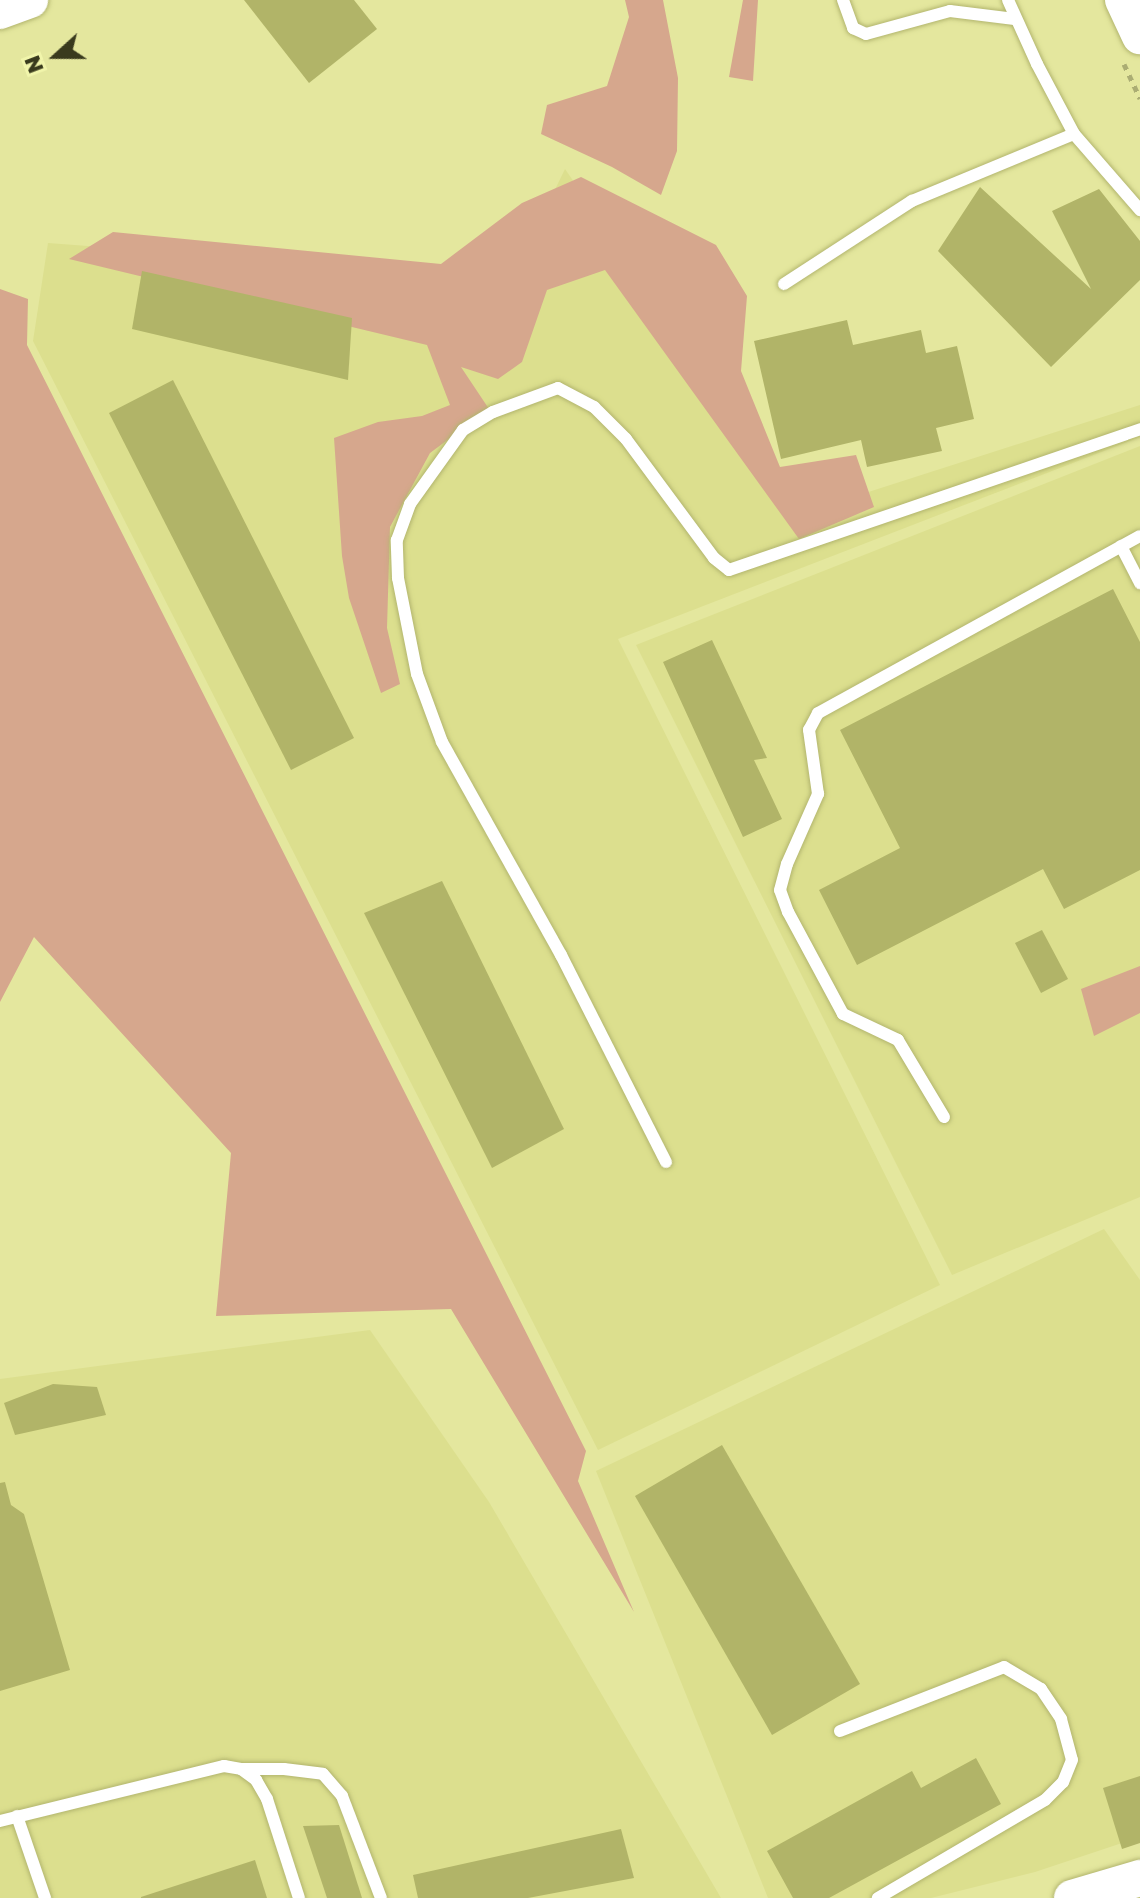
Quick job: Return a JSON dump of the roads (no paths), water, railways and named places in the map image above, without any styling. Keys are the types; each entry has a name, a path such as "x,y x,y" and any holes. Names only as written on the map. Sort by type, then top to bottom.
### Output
{"street":[{"path":"0,11 30,0"},
{"path":"1123,0 1140,36"},
{"path":"1072,1898 1140,1878"}],"lane":[{"path":"843,0 853,28 866,34 950,11 1015,19"},
{"path":"1008,0 1074,134 1140,210"},
{"path":"784,284 912,201 1074,134"},
{"path":"666,1162 561,955 442,742 417,674 398,578 397,540 410,504 463,430 493,412 558,388 594,407 626,439 714,558 729,570 1140,429"},
{"path":"944,1117 898,1040 843,1014 788,912 780,890 787,864 818,794 809,730 818,713 1139,537"},
{"path":"1121,546 1140,583"},
{"path":"840,1731 1004,1667 1041,1689 1061,1719 1072,1760 1063,1782 1045,1800 878,1898"},
{"path":"0,1821 224,1766 323,1774 342,1796 381,1898"},
{"path":"241,1769 256,1780 267,1799 299,1898"},
{"path":"17,1816 45,1898"}]}
